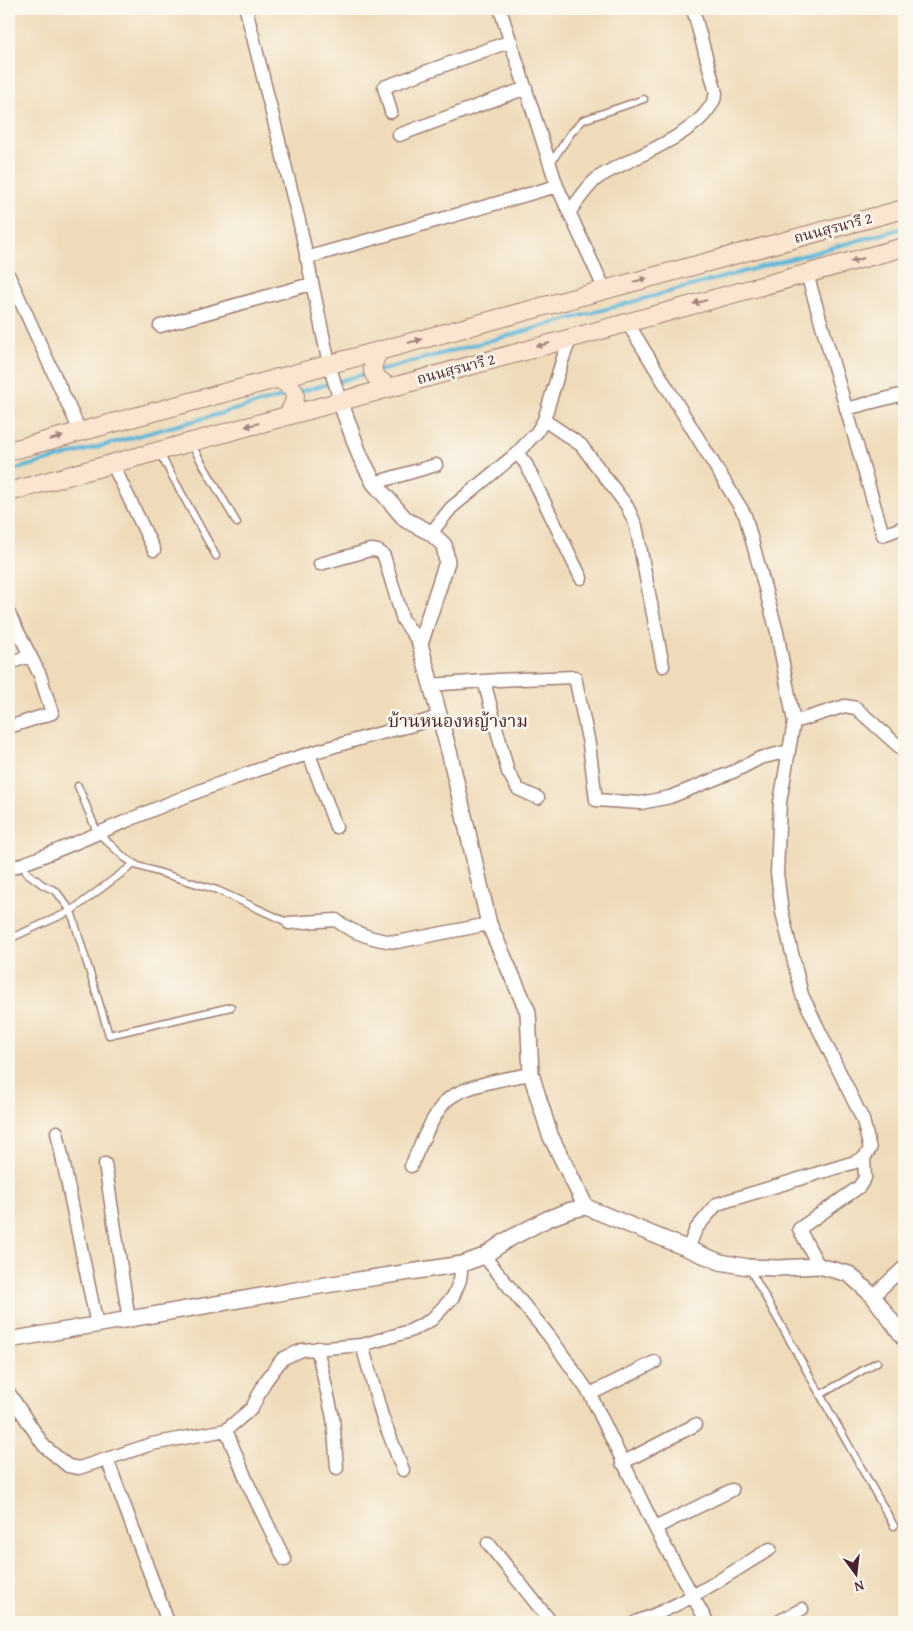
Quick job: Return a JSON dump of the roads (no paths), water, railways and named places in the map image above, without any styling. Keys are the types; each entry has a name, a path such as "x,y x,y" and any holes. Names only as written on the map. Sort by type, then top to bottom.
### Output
{"main road":[{"name":"ถนนสุรนารี 2","path":"9,451 80,431 330,369 605,290 904,209"},
{"name":"ถนนสุรนารี 2","path":"9,492 189,442 338,396 571,337 904,247"},
{"path":"377,356 373,372 384,384"},
{"path":"282,381 294,390 295,398 291,409"}],"street":[{"path":"246,9 306,258 330,369 360,456 374,484 406,520 430,533 444,545 447,562 420,644"},
{"path":"500,9 558,186 605,290"},
{"path":"569,213 597,178 675,137 699,120 714,101 716,93 693,9"},
{"path":"391,112 384,87 511,41"},
{"path":"398,135 526,88"},
{"path":"306,258 558,186"},
{"path":"807,274 883,535 904,527"},
{"path":"9,276 80,431"},
{"path":"160,326 311,284"},
{"path":"626,322 746,515 777,632 794,722 780,802 777,874 782,912 802,994 863,1120 870,1149 864,1158 865,1178 859,1187 799,1229 819,1266"},
{"path":"430,533 451,508 517,453 537,432 544,420 571,337"},
{"path":"846,409 904,394"},
{"path":"544,420 581,445 627,506 636,526 663,666"},
{"path":"517,453 526,464 581,578"},
{"path":"112,463 154,550"},
{"path":"374,484 436,465"},
{"path":"320,564 370,550 377,550 384,556 403,620 420,644 450,755 490,924 528,1012 531,1074 550,1135 586,1207"},
{"path":"9,614 40,676 52,713 9,727"},
{"path":"9,663 30,656"},
{"path":"430,685 574,677 589,744 596,800 641,803 670,797 735,771 760,758 789,751"},
{"path":"484,681 513,782 518,789 538,798"},
{"path":"794,722 844,706 856,708 904,749"},
{"path":"9,868 49,854 98,832 227,780 309,754 428,721 439,716"},
{"path":"309,754 336,827"},
{"path":"290,923 336,920 347,928 397,942 490,924"},
{"path":"411,1166 444,1102 467,1090 494,1081 531,1074"},
{"path":"57,1132 97,1325"},
{"path":"688,1249 696,1229 717,1204 864,1158"},
{"path":"105,1164 129,1320"},
{"path":"9,1340 313,1287 462,1264 484,1256 507,1240 547,1219 570,1210 586,1207 720,1262 748,1268 819,1266 849,1274 873,1296 904,1338"},
{"path":"484,1256 550,1336 590,1394 655,1528 707,1622"},
{"path":"9,1393 44,1446 68,1466 79,1468 152,1444 226,1430 252,1408 264,1382 282,1359 302,1350 362,1345 410,1331 422,1326 438,1315 453,1298 457,1290 462,1264"},
{"path":"873,1296 904,1266"},
{"path":"362,1345 382,1416 403,1470"},
{"path":"317,1348 333,1418 337,1468"},
{"path":"590,1394 656,1362"},
{"path":"622,1463 695,1425"},
{"path":"226,1430 248,1484 286,1560"},
{"path":"106,1459 168,1622"},
{"path":"655,1528 732,1490"},
{"path":"488,1543 551,1622"},
{"path":"636,1622 692,1596 770,1550"},
{"path":"778,1622 802,1609"}],"lane":[{"path":"550,164 583,120 644,99"},
{"path":"189,442 237,523"},
{"path":"158,450 216,556"},
{"path":"78,786 98,832 134,864 217,890 290,923"},
{"path":"22,864 27,873 56,891 71,911 109,1034 231,1007"},
{"path":"9,939 71,911 134,864"},
{"path":"748,1268 894,1526"},
{"path":"820,1395 877,1362"}],"waterway":[{"path":"378,371 904,228"},
{"path":"298,392 369,373"},
{"path":"9,471 289,395"}],"district":[{"name":"บ้านหนองหญ้างาม","path":"458,721"}]}
